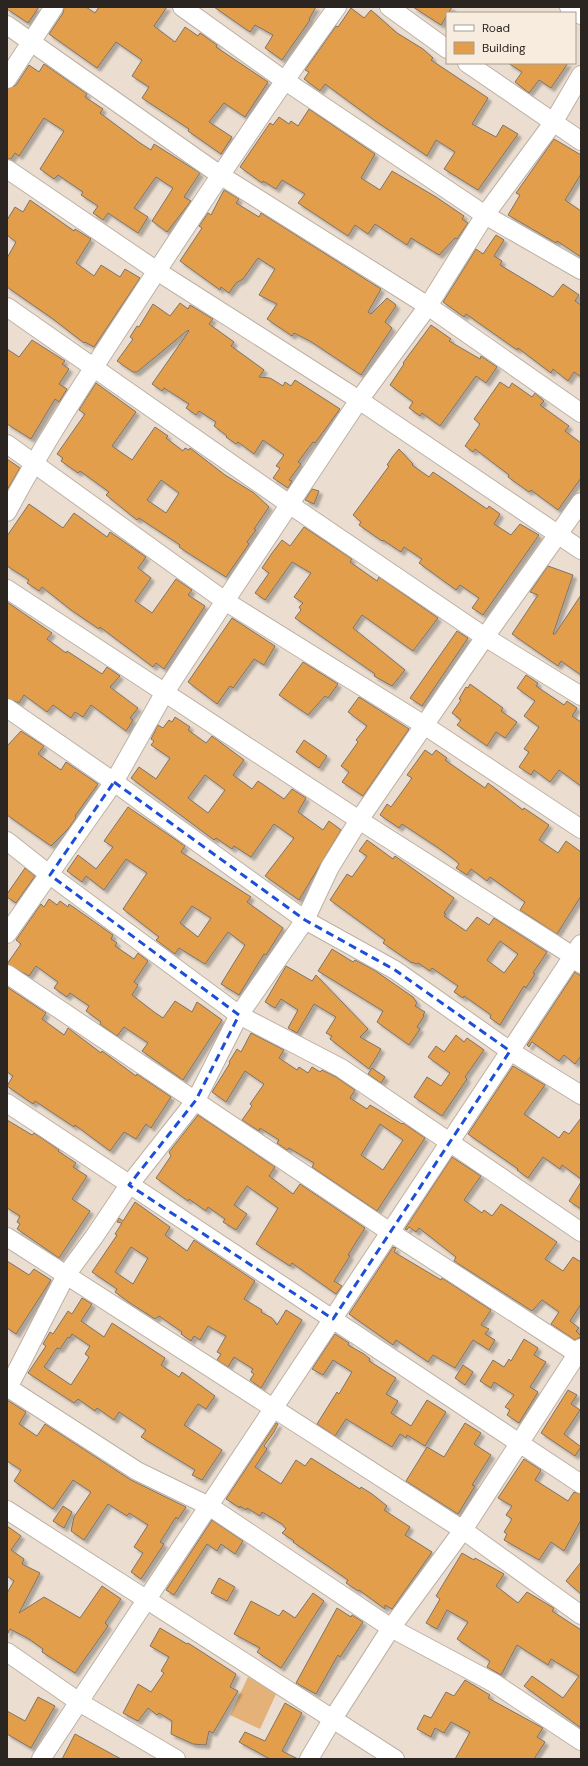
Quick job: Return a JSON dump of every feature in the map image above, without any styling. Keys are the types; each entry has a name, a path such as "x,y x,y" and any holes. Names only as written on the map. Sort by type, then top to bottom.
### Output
{"street":[{"path":"7,79 54,7"},
{"path":"182,7 284,80 485,215 581,270"},
{"path":"7,512 34,461 156,271 284,80 337,7"},
{"path":"388,7 446,47"},
{"path":"569,7 581,15"},
{"path":"7,25 32,41 220,175 428,306 581,413"},
{"path":"468,64 581,142"},
{"path":"7,934 114,782 165,692 289,504 359,400 428,306 485,215 552,123 581,75"},
{"path":"7,169 156,271 359,400 581,550"},
{"path":"7,307 289,504 485,637 581,696"},
{"path":"7,444 34,461 225,601 424,725 581,829"},
{"path":"581,502 559,536 485,637 359,820 330,867 305,920 239,1015 196,1100 129,1185 66,1275 7,1389 137,1471 209,1506 391,1628 494,1683 581,1741"},
{"path":"7,589 359,820 578,954 510,1051 41,1759"},
{"path":"7,708 114,782 305,920 395,970 510,1051 581,1095"},
{"path":"7,841 50,875 239,1015 341,1068 581,1232"},
{"path":"7,974 390,1232 580,1353 463,1530 391,1628 309,1759"},
{"path":"7,1103 581,1484"},
{"path":"7,1237 463,1530 581,1615"},
{"path":"7,1510 332,1720 395,1759"},
{"path":"7,1652 79,1702 176,1759"}],"highlighted area":[{"path":"114,782 305,920 395,970 510,1051 333,1319 129,1185 196,1100 239,1015 50,875"}],"shaded area":[{"path":"248,1677 277,1692 260,1729 230,1715"}],"building":[{"path":"7,7 39,7 28,23 7,9"},
{"path":"64,7 86,7 95,13 99,7 167,7 154,26 175,42 185,27 198,36 200,33 217,45 216,47 268,82 245,117 224,103 209,122 232,137 221,154 188,131 189,129 142,98 149,87 132,76 142,60 116,42 97,68 49,34 63,13"},
{"path":"214,7 316,7 309,19 310,20 282,60 265,48 273,35 255,25 250,32"},
{"path":"413,7 452,7 449,12 446,12 446,17 441,25"},
{"path":"351,8 364,18 371,10 397,33 423,49 433,58 431,60 488,98 472,124 496,137 503,125 518,134 478,190 444,169 455,152 436,140 427,156 325,84 320,91 304,79 309,72 305,70 336,26 338,27"},
{"path":"44,64 87,94 85,97 103,109 100,113 140,143 151,150 154,144 200,173 184,197 191,201 167,232 152,221 173,188 156,177 134,208 148,217 138,233 108,213 103,220 93,213 98,206 81,195 83,192 58,175 54,179 40,169 64,131 44,118 19,156 15,153 11,159 7,159 7,89 16,85 29,65 39,72"},
{"path":"510,64 567,64 551,88 539,80 529,93 515,82 522,72"},
{"path":"309,109 375,154 361,178 380,190 392,171 436,197 464,216 462,219 468,223 457,239 455,238 439,255 411,238 407,245 375,224 368,234 355,225 348,236 298,203 305,194 282,180 276,189 263,181 262,183 240,167 270,123 273,125 279,117 289,124 291,121 298,126"},
{"path":"554,139 581,155 581,174 565,200 581,211 581,257 557,241 556,243 508,215 520,195 516,193"},
{"path":"224,190 239,199 236,203 259,217 261,213 381,289 368,312 371,314 387,298 395,304 396,306 385,322 392,328 361,375 310,341 294,333 292,336 267,319 277,304 259,295 275,269 258,258 243,279 236,283 229,293 221,287 220,290 180,261 202,228 199,226 208,213 211,215"},
{"path":"30,200 74,231 75,229 91,239 76,263 94,276 101,265 120,277 125,269 140,278 94,347 85,342 84,343 7,287 7,258 16,242 7,235 7,220 15,207 23,212"},
{"path":"496,235 504,240 494,256 502,261 500,265 553,297 563,284 579,295 575,301 581,305 581,377 574,372 568,381 553,369 551,373 518,348 517,350 466,314 464,317 443,302 476,249 483,254"},
{"path":"180,303 188,309 190,305 213,319 209,324 234,342 231,346 264,370 259,377 270,378 283,386 285,382 291,386 295,380 340,409 315,443 313,442 298,462 301,464 289,480 292,481 288,488 273,478 280,468 276,466 284,455 263,440 254,454 238,442 236,444 226,437 227,436 214,426 216,422 199,411 196,415 186,408 189,404 164,388 162,391 152,384 189,331 188,330 137,372 133,372 117,361 133,339 130,337 137,326 139,327 153,304 170,316"},
{"path":"431,325 451,339 449,341 480,359 481,356 497,367 486,383 476,376 440,426 422,413 420,416 409,408 413,402 390,385 404,364 403,363"},
{"path":"32,340 65,361 62,364 69,369 59,384 67,389 59,402 55,399 31,439 7,424 7,349 19,357"},
{"path":"500,382 509,388 512,383 532,397 535,393 544,401 540,405 569,426 565,431 581,443 581,478 558,510 531,490 529,492 508,477 509,475 475,449 473,452 465,446 480,424 474,419"},
{"path":"96,383 136,412 112,446 132,460 155,427 168,436 166,438 183,451 185,448 189,450 190,448 225,475 254,493 269,507 254,529 256,530 247,542 249,544 226,577 179,547 180,545 139,518 137,520 106,495 109,492 80,471 78,473 61,461 63,458 57,454 85,414 79,410","holes":["161,480 179,493 166,513 147,500"]},
{"path":"399,449 413,464 412,465 429,477 433,472 487,509 489,506 500,514 494,524 511,535 520,524 539,535 483,615 472,608 479,598 460,585 456,590 419,563 422,559 404,547 401,552 383,540 382,541 359,525 361,522 353,515 389,466 387,465"},
{"path":"7,459 20,468 7,490"},
{"path":"312,489 319,491 314,504 305,500"},
{"path":"29,504 63,528 74,513 107,537 110,532 146,557 138,568 151,578 135,601 152,613 176,579 192,590 188,595 205,606 164,669 156,663 153,667 100,627 99,629 71,610 42,587 39,591 27,583 29,580 7,566 7,536"},
{"path":"304,527 352,559 350,562 377,581 379,577 438,618 413,651 362,615 353,628 405,670 392,686 374,676 375,674 295,618 301,610 299,607 303,603 294,597 311,573 292,562 265,600 255,593 269,573 262,568 272,553 282,540 290,546"},
{"path":"548,566 573,575 553,634 555,634 581,595 581,675 561,661 558,666 512,634 538,595 530,592"},
{"path":"7,602 52,633 47,639 66,653 67,651 102,674 107,667 120,676 110,687 138,708 130,718 133,720 126,731 91,705 83,717 75,712 71,718 53,705 47,712 24,695 19,703 7,698"},
{"path":"232,618 275,646 264,665 254,659 233,688 230,686 217,704 188,682"},
{"path":"457,631 468,638 422,706 410,698"},
{"path":"303,662 338,684 328,698 325,696 308,715 279,695"},
{"path":"526,675 538,683 536,686 564,705 567,701 577,708 572,716 581,722 581,786 559,770 550,782 534,770 531,775 519,767 529,752 524,749 539,727 524,716 535,701 517,688"},
{"path":"470,684 503,708 501,711 517,722 505,738 496,732 487,746 457,725 461,720 452,713 461,700 459,699 466,687 468,688"},
{"path":"359,697 409,729 363,796 342,782 349,772 341,766 358,742 356,740 367,726 348,712"},
{"path":"175,717 190,727 188,730 206,743 212,736 244,760 233,775 252,789 258,781 284,799 292,789 306,798 298,812 323,830 329,821 341,830 299,900 265,876 294,838 274,824 251,857 234,846 232,849 216,838 214,840 131,778 139,767 156,779 170,758 151,745 154,741 151,739 158,725 163,728 169,720 172,722","holes":["205,775 225,790 208,813 188,798"]},
{"path":"21,731 44,746 38,754 61,770 66,762 98,784 75,816 76,818 68,829 51,846 7,815 7,746"},
{"path":"304,740 327,756 319,768 296,752"},
{"path":"425,750 432,755 436,750 447,758 445,760 485,788 488,783 523,810 524,808 549,825 539,840 558,853 566,841 581,852 581,896 557,934 520,910 525,902 490,877 487,881 471,869 467,875 456,868 459,864 455,860 437,847 402,824 399,828 380,815 387,804 391,807 412,778 407,775"},
{"path":"128,807 185,846 181,852 251,897 247,902 283,928 266,955 264,954 239,995 221,984 245,945 228,932 205,964 179,948 175,954 156,940 159,937 123,909 147,873 126,859 104,890 86,876 82,882 67,871 78,855 96,869 113,847 104,841","holes":["192,906 211,918 198,937 180,923"]},
{"path":"367,840 393,859 395,856 454,898 444,913 446,914 444,916 466,931 477,917 489,925 494,918 547,952 533,973 535,974 526,988 524,986 500,1025 490,1018 491,1015 464,996 463,998 454,992 458,986 432,968 430,971 418,963 412,963 383,943 385,940 330,900 347,874 352,877 367,856 359,851","holes":["500,941 518,954 504,973 487,960"]},
{"path":"25,868 35,876 16,903 7,897 7,894"},
{"path":"49,899 57,905 60,901 68,907 69,904 113,935 111,939 117,943 115,946 134,959 138,953 148,961 134,982 138,985 132,995 154,1012 163,1018 175,1001 192,1012 197,1002 222,1020 183,1080 142,1051 148,1043 124,1027 117,1036 100,1024 101,1022 86,1011 89,1006 70,993 67,997 54,988 58,982 36,966 29,976 7,964 21,944 16,940 41,904 44,907"},
{"path":"332,949 353,962 355,960 374,970 413,997 417,1003 415,1006 425,1012 417,1027 420,1029 409,1045 377,1022 383,1011 318,971"},
{"path":"286,966 312,981 316,975 368,1029 360,1037 381,1049 369,1069 330,1039 332,1036 326,1033 336,1017 314,1004 297,1033 288,1028 298,1010 281,999 275,1008 265,1002"},
{"path":"575,972 581,976 581,1056 575,1064 564,1055 559,1061 532,1042 529,1047 527,1045"},
{"path":"7,987 46,1013 42,1019 64,1035 68,1028 101,1053 102,1051 136,1076 137,1074 171,1097 151,1128 146,1124 136,1139 124,1132 110,1151 75,1125 74,1127 35,1101 33,1104 7,1086 13,1076 7,1072"},
{"path":"251,1033 284,1050 279,1058 297,1070 299,1067 308,1073 312,1067 320,1072 322,1070 336,1077 355,1090 350,1098 367,1109 370,1105 402,1124 403,1123 425,1138 377,1211 312,1167 314,1163 289,1148 287,1150 277,1143 279,1140 260,1128 259,1131 242,1120 252,1106 250,1104 264,1084 245,1071 226,1102 212,1092 237,1049 241,1052","holes":["380,1124 403,1140 383,1170 361,1155"]},
{"path":"456,1035 464,1042 467,1038 484,1050 465,1077 467,1079 442,1116 414,1097 427,1077 441,1086 450,1073 428,1057 436,1046 444,1052"},
{"path":"513,1066 545,1085 524,1114 559,1138 564,1131 569,1134 581,1118 581,1179 562,1165 560,1169 543,1157 528,1178 517,1170 518,1169 468,1134"},
{"path":"372,1068 385,1077 381,1083 368,1074"},
{"path":"198,1115 275,1167 269,1176 293,1194 300,1184 365,1228 334,1281 342,1286 336,1294 292,1263 290,1266 256,1244 278,1208 247,1186 234,1205 247,1214 236,1230 223,1222 225,1219 208,1207 206,1211 189,1199 188,1201 156,1178 171,1156 169,1152"},
{"path":"7,1120 32,1135 34,1133 59,1150 58,1151 76,1163 73,1167 87,1176 72,1199 90,1211 59,1258 17,1229 20,1224 17,1222 20,1216 7,1208"},
{"path":"452,1157 481,1176 464,1200 482,1213 484,1210 492,1216 501,1204 557,1242 545,1259 563,1271 573,1257 581,1262 581,1304 570,1321 579,1328 576,1331 581,1336 579,1338 575,1340 551,1324 559,1312 542,1300 532,1311 454,1261 456,1257 419,1228 416,1232 409,1227 407,1230 405,1229"},
{"path":"581,1182 581,1209 569,1201"},
{"path":"135,1202 170,1227 165,1235 187,1251 194,1240 255,1281 244,1299 262,1310 261,1312 272,1318 277,1325 286,1310 302,1320 261,1388 250,1380 254,1374 251,1372 253,1369 234,1357 228,1367 217,1360 221,1354 217,1352 226,1336 208,1326 200,1340 194,1336 191,1341 181,1334 182,1332 159,1316 155,1319 130,1303 115,1292 117,1289 92,1272 117,1235 115,1234 122,1223 117,1222 119,1218 123,1221","holes":["131,1247 148,1258 133,1284 115,1272"]},
{"path":"393,1247 396,1248 394,1252 441,1280 442,1278 491,1310 481,1325 489,1329 485,1334 495,1340 489,1350 473,1340 455,1368 433,1355 428,1362 396,1340 393,1345 349,1314"},
{"path":"7,1261 29,1275 34,1269 51,1280 16,1334 7,1328"},
{"path":"82,1298 92,1304 81,1321 104,1337 112,1323 165,1358 161,1365 179,1377 182,1372 215,1396 206,1409 198,1404 184,1425 222,1450 202,1480 192,1475 195,1470 141,1437 146,1430 119,1412 114,1420 97,1408 95,1411 78,1399 74,1403 28,1373 46,1346 43,1344 50,1332 53,1334 68,1311 72,1314","holes":["72,1334 90,1346 85,1354 89,1357 71,1385 44,1367 57,1348 60,1349 68,1337 70,1338"]},
{"path":"335,1334 349,1343 348,1345 364,1354 370,1359 369,1361 396,1378 386,1394 398,1401 391,1413 411,1426 427,1400 446,1412 425,1446 407,1435 406,1438 400,1434 392,1447 346,1419 335,1436 317,1424 337,1392 339,1394 352,1372 333,1360 323,1375 312,1369"},
{"path":"524,1339 538,1348 534,1355 546,1362 530,1387 538,1392 519,1423 507,1415 510,1410 505,1407 514,1395 494,1382 491,1388 480,1381 493,1360 504,1367 509,1359 511,1361"},
{"path":"463,1365 473,1372 465,1385 455,1378"},
{"path":"568,1390 577,1395 571,1404 580,1410 564,1434 581,1447 575,1456 541,1433"},
{"path":"7,1400 26,1412 19,1424 37,1436 45,1424 131,1480 186,1507 178,1519 176,1517 160,1542 164,1544 141,1579 131,1572 143,1553 134,1547 148,1525 129,1513 127,1516 108,1504 84,1540 71,1531 74,1517 91,1492 73,1480 53,1509 14,1481 21,1470 7,1461"},
{"path":"276,1423 278,1424 274,1432 264,1446 267,1449 255,1467 281,1484 296,1460 305,1466 311,1458 360,1489 361,1487 372,1494 387,1506 384,1510 410,1527 405,1535 432,1552 392,1609 385,1605 385,1609 359,1590 358,1591 346,1583 348,1580 282,1533 286,1529 282,1524 262,1512 260,1516 247,1508 246,1510 240,1506 240,1508 226,1499"},
{"path":"465,1423 481,1433 474,1444 491,1455 472,1485 475,1486 458,1514 406,1481 427,1447 444,1457"},
{"path":"524,1459 541,1470 535,1480 568,1501 574,1492 581,1494 581,1520 564,1551 551,1542 539,1560 504,1540 507,1534 504,1532 512,1519 506,1515 512,1506 498,1498"},
{"path":"63,1506 72,1512 64,1528 53,1521"},
{"path":"212,1520 243,1541 235,1554 221,1544 217,1551 207,1544 174,1595 166,1590"},
{"path":"7,1526 21,1536 11,1550 24,1559 22,1564 40,1573 19,1613 44,1597 80,1618 102,1586 121,1599 105,1623 108,1626 75,1673 42,1652 43,1649 29,1639 10,1629 7,1635 7,1593 14,1581 7,1576"},
{"path":"462,1553 474,1560 475,1558 504,1574 496,1586 518,1603 527,1592 554,1608 552,1611 581,1630 581,1728 524,1686 532,1676 563,1698 579,1676 551,1659 548,1665 517,1645 501,1675 487,1667 490,1661 457,1639 468,1622 447,1610 437,1629 426,1623 440,1599 436,1596"},
{"path":"581,1562 581,1594 566,1581"},
{"path":"219,1578 235,1587 227,1601 211,1593"},
{"path":"313,1593 324,1601 281,1668 257,1652 260,1648 234,1634 251,1601 279,1616 283,1610 295,1618"},
{"path":"337,1608 351,1617 352,1615 363,1622 340,1657 338,1655 316,1694 296,1683"},
{"path":"160,1628 187,1644 188,1643 236,1674 230,1687 238,1691 213,1733 209,1731 206,1745 193,1744 171,1734 172,1721 159,1713 157,1715 148,1708 138,1721 123,1713 138,1684 151,1692 164,1673 161,1671 169,1657 150,1646"},
{"path":"465,1680 490,1695 488,1698 543,1728 537,1737 545,1742 534,1759 455,1759 470,1732 451,1722 444,1733 435,1728 431,1737 417,1729 424,1715 431,1718 446,1692 454,1696"},
{"path":"38,1697 55,1706 31,1748 7,1734 7,1711 25,1721"},
{"path":"285,1703 302,1713 282,1751 298,1759 270,1759 239,1742 245,1732 265,1741"},
{"path":"75,1734 121,1759 62,1759"}]}
